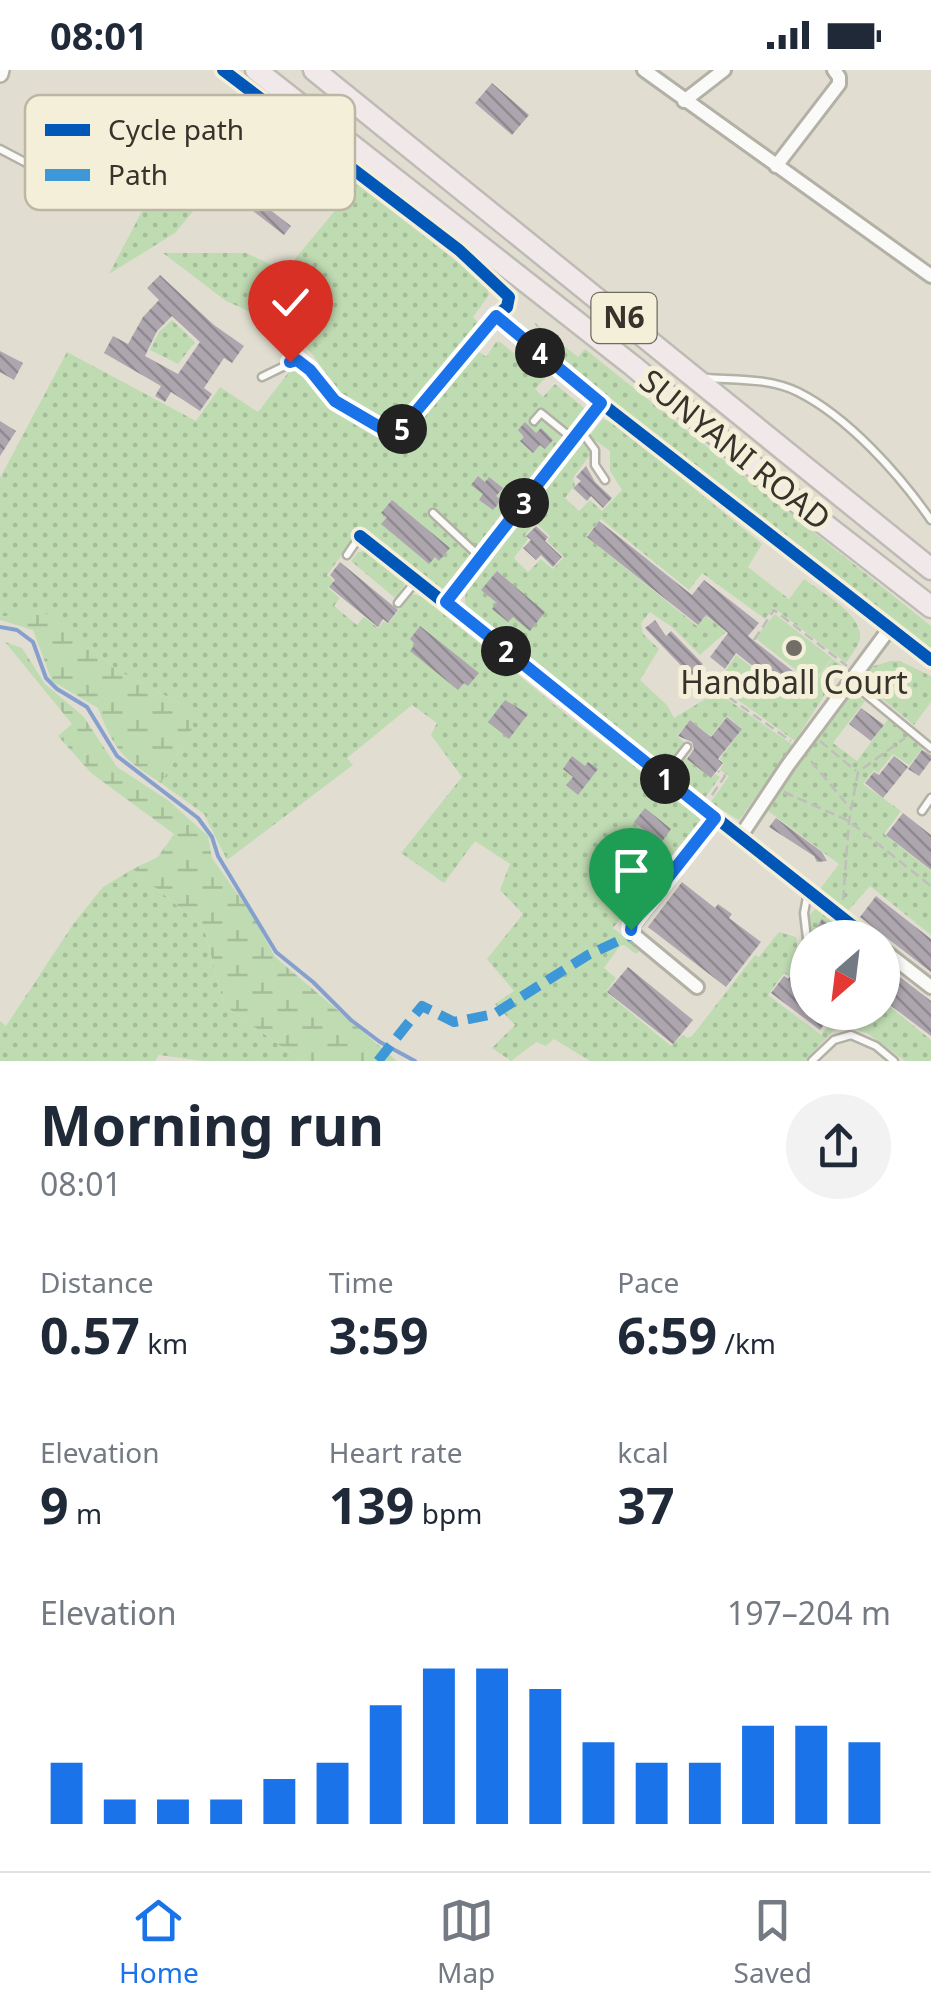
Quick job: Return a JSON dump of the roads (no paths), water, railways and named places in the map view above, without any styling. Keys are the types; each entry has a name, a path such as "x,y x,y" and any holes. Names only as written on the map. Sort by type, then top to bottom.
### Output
{"main road":[{"name":"SUNYANI ROAD","path":"256,70 288,95"},
{"name":"N6","path":"314,70 345,95"},
{"name":"N6","path":"355,103 931,568"},
{"name":"SUNYANI ROAD","path":"355,148 931,607"}],"street":[{"path":"223,70 256,95"},
{"path":"644,70 931,276"},
{"path":"684,102 724,70"},
{"path":"776,166 839,84 840,77 834,70"},
{"path":"355,171 503,288 509,297 506,307 496,316 601,403 931,660"},
{"path":"446,602 601,403"},
{"path":"360,536 846,920"},
{"path":"740,837 890,628"},
{"path":"697,987 633,934 631,927 715,818"},
{"path":"900,963 931,988"}],"lane":[{"path":"0,149 25,162"},
{"path":"262,377 297,360 335,401 388,432 398,433 496,316"},
{"path":"698,377 771,383 798,392 834,416 887,464 931,520"},
{"path":"534,420 540,413 596,450 595,465 605,480"},
{"path":"433,513 481,558"},
{"path":"347,556 360,536"},
{"path":"398,603 417,580"},
{"path":"853,677 931,748"},
{"path":"663,778 687,747"},
{"path":"922,811 931,798"},
{"path":"805,920 809,891"},
{"path":"812,1061 834,1040 851,1035 876,1046 894,1061"}],"waterway":[{"path":"0,627 17,630 33,642 46,678 87,707 117,756 198,818 276,952 351,1020 415,1061"}],"place":[{"name":"Handball Court","path":"794,648"}]}
